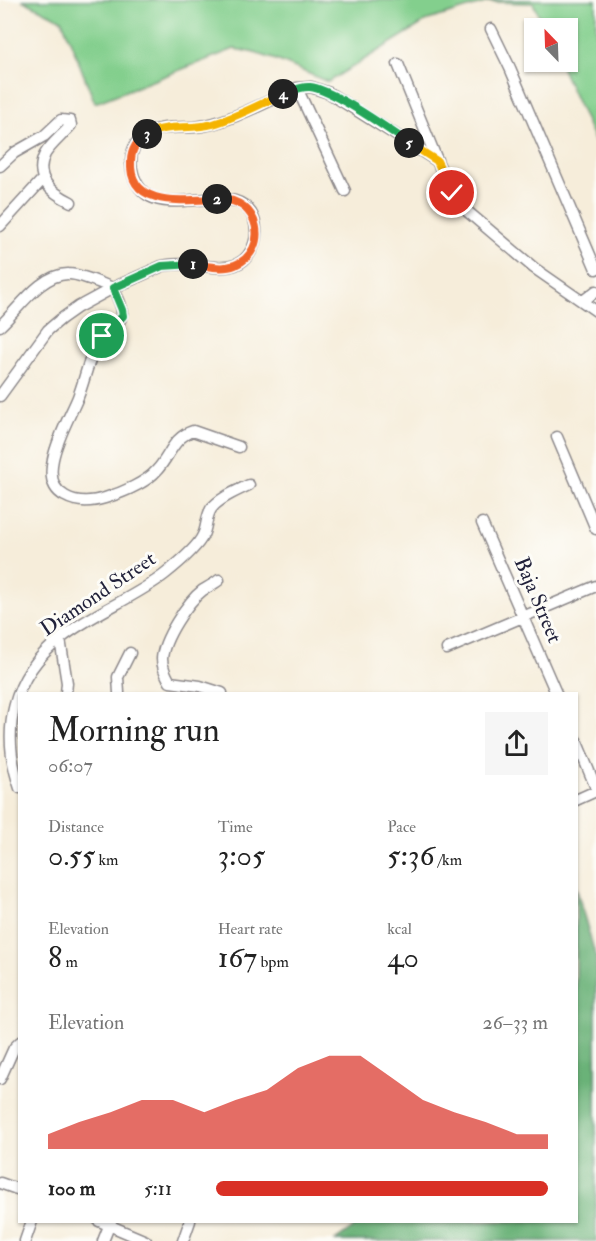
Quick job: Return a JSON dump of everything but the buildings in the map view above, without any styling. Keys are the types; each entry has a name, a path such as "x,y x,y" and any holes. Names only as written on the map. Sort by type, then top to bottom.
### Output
{"street":[{"path":"491,29 596,269"},
{"path":"398,64 452,193 468,212 534,268 596,310"},
{"path":"0,396 48,330 78,307 162,266 175,264 218,267 235,265 250,254 256,239 256,225 249,210 237,201 164,200 149,196 138,186 132,171 131,160 134,147 141,137 154,130 213,124 297,88 311,87 329,93 437,161"},
{"path":"297,88 345,191"},
{"path":"0,166 14,153 44,136 61,120 70,121 71,125 46,153 41,166 43,179 47,186 57,195 71,202"},
{"path":"0,226 43,179"},
{"path":"0,326 13,315 26,297 59,276 70,274 113,288 122,310 123,316 97,343 79,396 53,457 51,476 55,488 63,495 74,500 88,501 106,498 148,478 157,470 179,438 193,431 239,447"},
{"path":"582,301 596,291"},
{"path":"557,437 596,530"},
{"name":"Diamond Street","path":"18,784 7,765 2,729 8,702 32,666 60,639 165,574 203,536 211,509 225,498 249,485"},
{"name":"Baja Street","path":"482,523 556,692"},
{"path":"219,580 201,591 188,606 172,632 162,661 170,682 201,686 219,692"},
{"path":"447,649 596,586"},
{"path":"60,639 67,682 66,692"},
{"path":"119,692 118,677 129,652"},
{"path":"578,746 596,790 578,799"},
{"path":"0,1079 18,1044"},
{"path":"0,1183 18,1189"},
{"path":"25,1241 31,1223"},
{"path":"103,1241 107,1223"},
{"path":"109,1223 146,1241"},
{"path":"183,1241 189,1223"}],"green space":[{"path":"22,0 596,0 596,144 564,72 578,72 578,18 540,18 533,3 488,2 428,20 328,82 270,58 234,49 95,103 62,20"},
{"path":"578,894 596,957 596,1241 335,1241 360,1223 578,1223"}],"route":[{"path":"102,336 123,316 113,288 162,266 175,264 218,267 235,265 250,254 256,239 256,225 249,210 237,201 164,200 149,196 138,186 132,171 131,160 134,147 141,137 154,130 213,124 297,88 311,87 329,93 437,161 452,193"}]}
